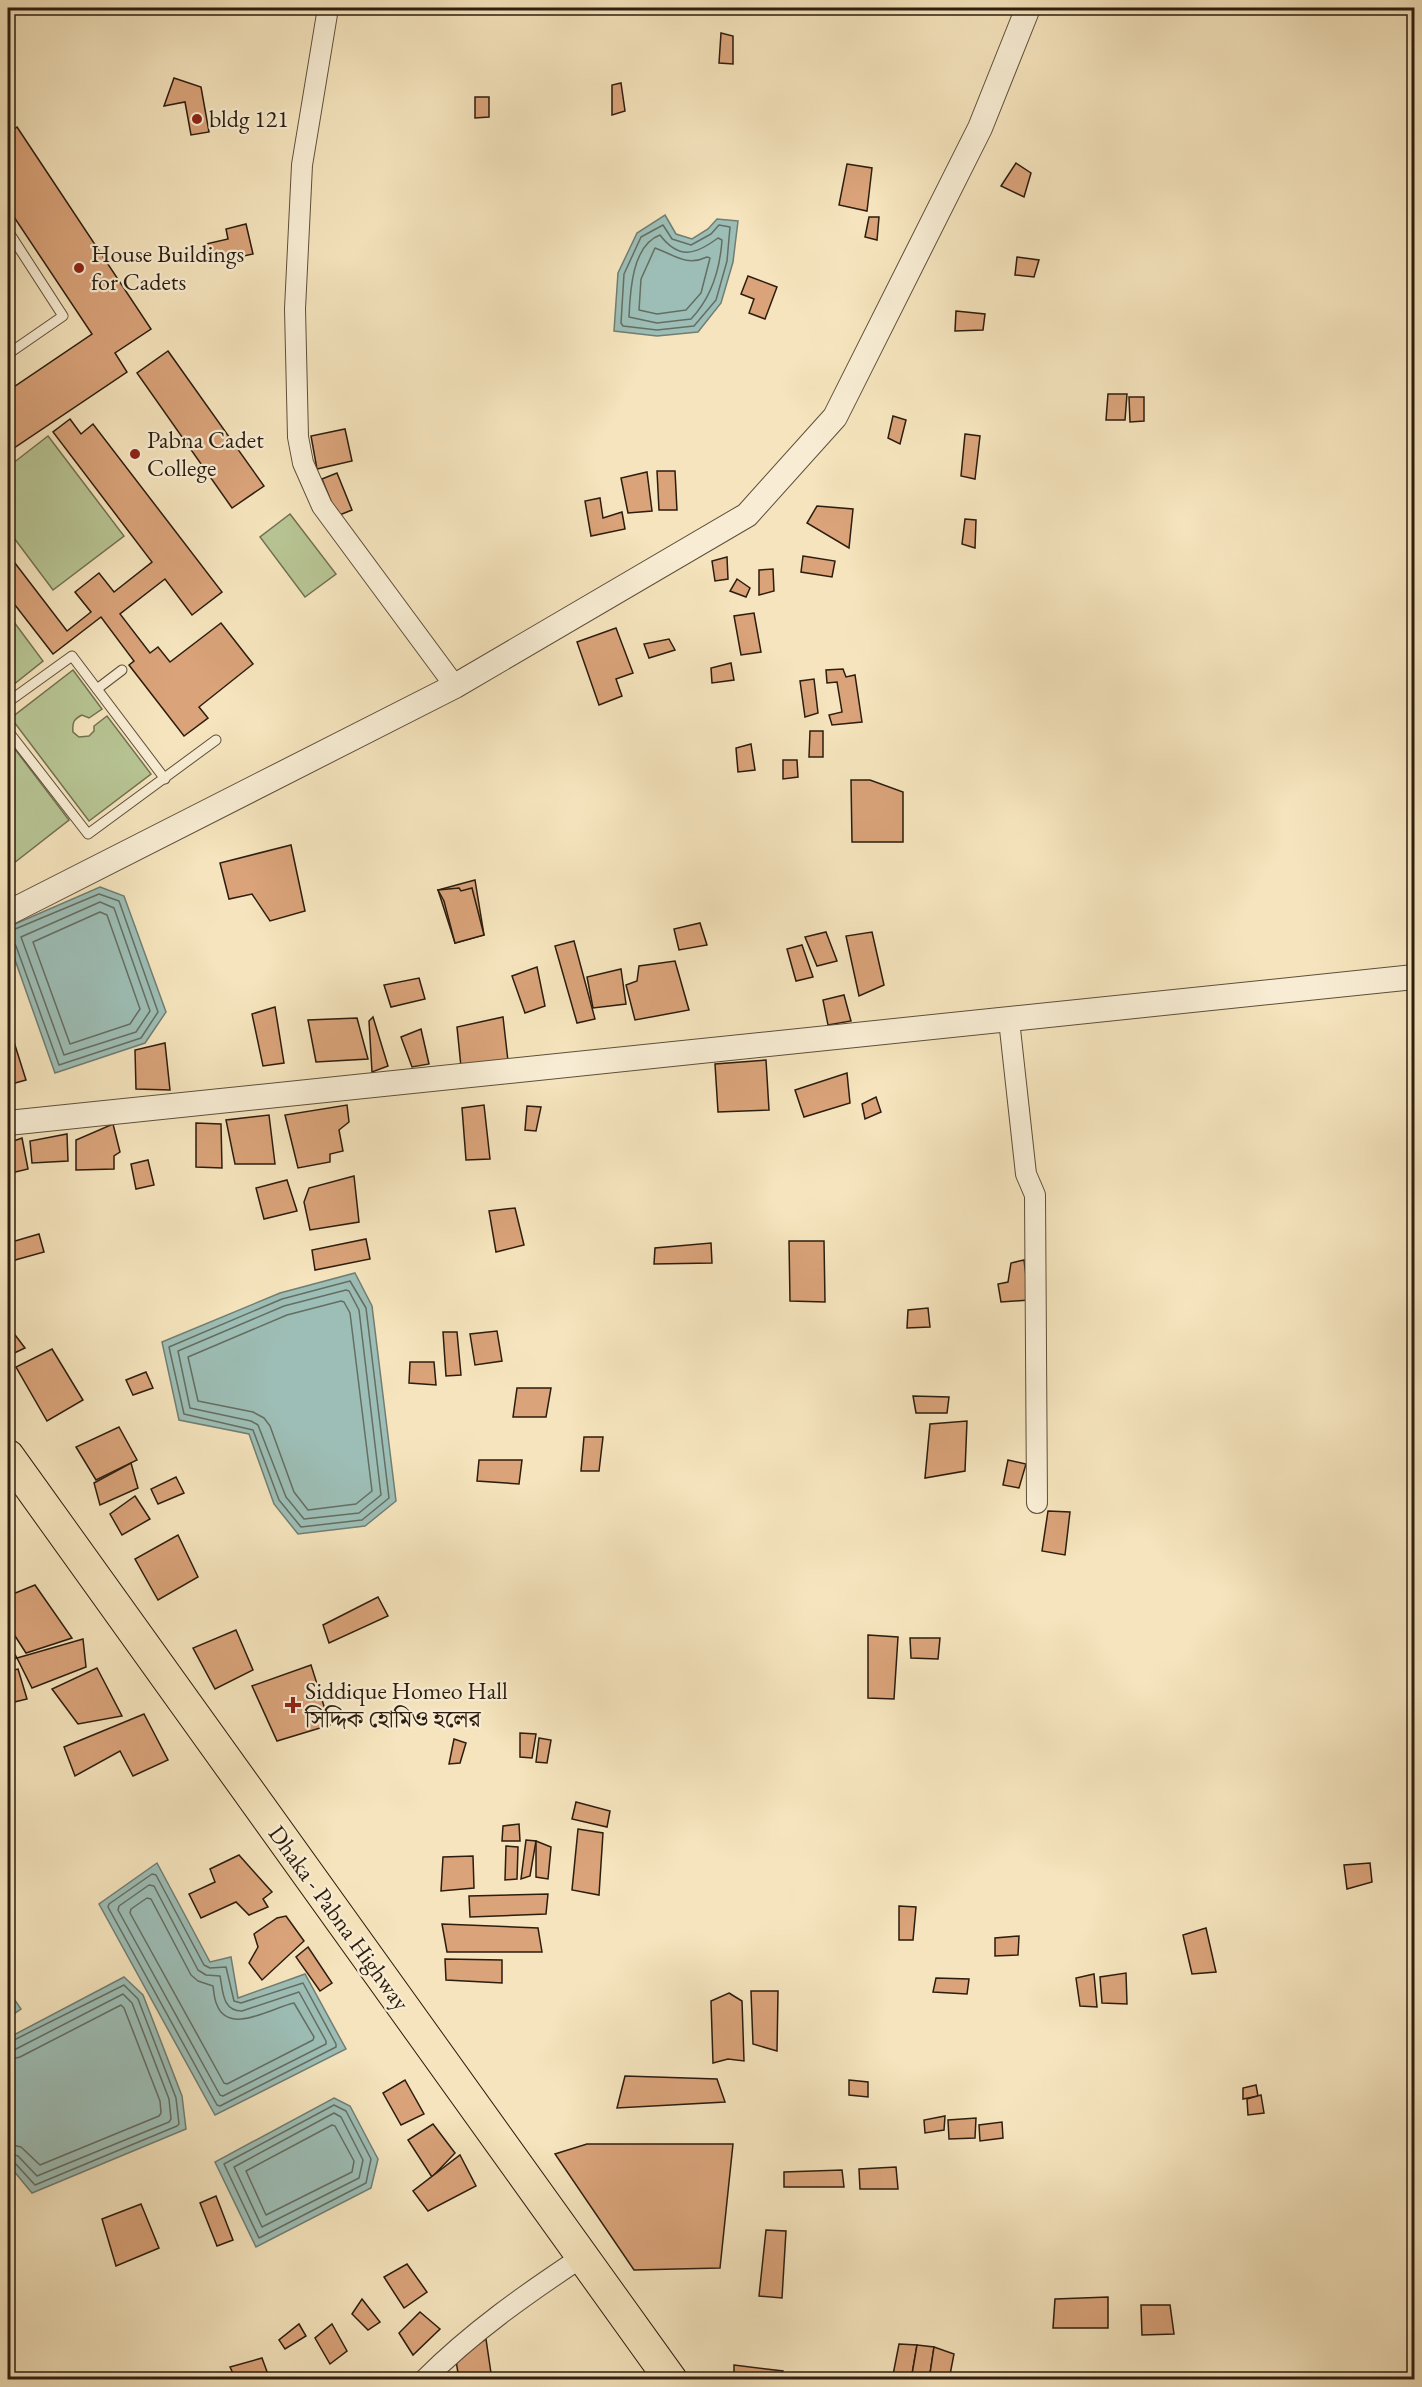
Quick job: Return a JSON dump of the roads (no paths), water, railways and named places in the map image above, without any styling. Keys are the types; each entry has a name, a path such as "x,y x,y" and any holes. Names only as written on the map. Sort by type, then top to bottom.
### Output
{"highway":[{"name":"Dhaka - Pabna Highway","path":"8,1456 671,2379"}],"street":[{"path":"328,8 302,165 295,309 298,437 303,463 322,506 455,686"},
{"path":"8,913 455,686 747,515 836,417 980,128 1028,8"},
{"path":"8,1124 1414,977"},
{"path":"1009,1020 1026,1174 1035,1195 1037,1503"},
{"path":"424,2379 449,2355 511,2304 582,2257"}],"lane":[{"path":"8,231 63,316 8,354"},
{"path":"8,702 72,656 165,779"},
{"path":"97,689 122,670"},
{"path":"8,731 88,834 216,740"}],"water":[{"path":"665,215 676,234 692,239 708,229 717,219 738,221 733,262 721,303 698,332 657,336 614,331 618,273 637,233"},
{"path":"100,887 124,896 166,1012 145,1043 55,1073 8,940 8,927"},
{"path":"355,1273 372,1306 396,1501 365,1526 298,1534 274,1504 249,1434 179,1420 162,1342 280,1293"},
{"path":"157,1863 210,1962 231,1957 238,1998 305,1974 346,2049 215,2115 99,1904"},
{"path":"124,1977 143,1995 182,2096 186,2129 32,2193 8,2164 8,2038"},
{"path":"8,1990 21,2009 8,2018"},
{"path":"334,2098 350,2106 378,2159 371,2188 256,2247 215,2162"}],"place":[{"name":"bldg 121","path":"197,119"},
{"name":"House Buildings for Cadets","path":"79,268"},
{"name":"Pabna Cadet College","path":"135,454"},
{"name":"Siddique Homeo Hall সিদ্দিক হোমিও হলের","path":"293,1705"}]}
